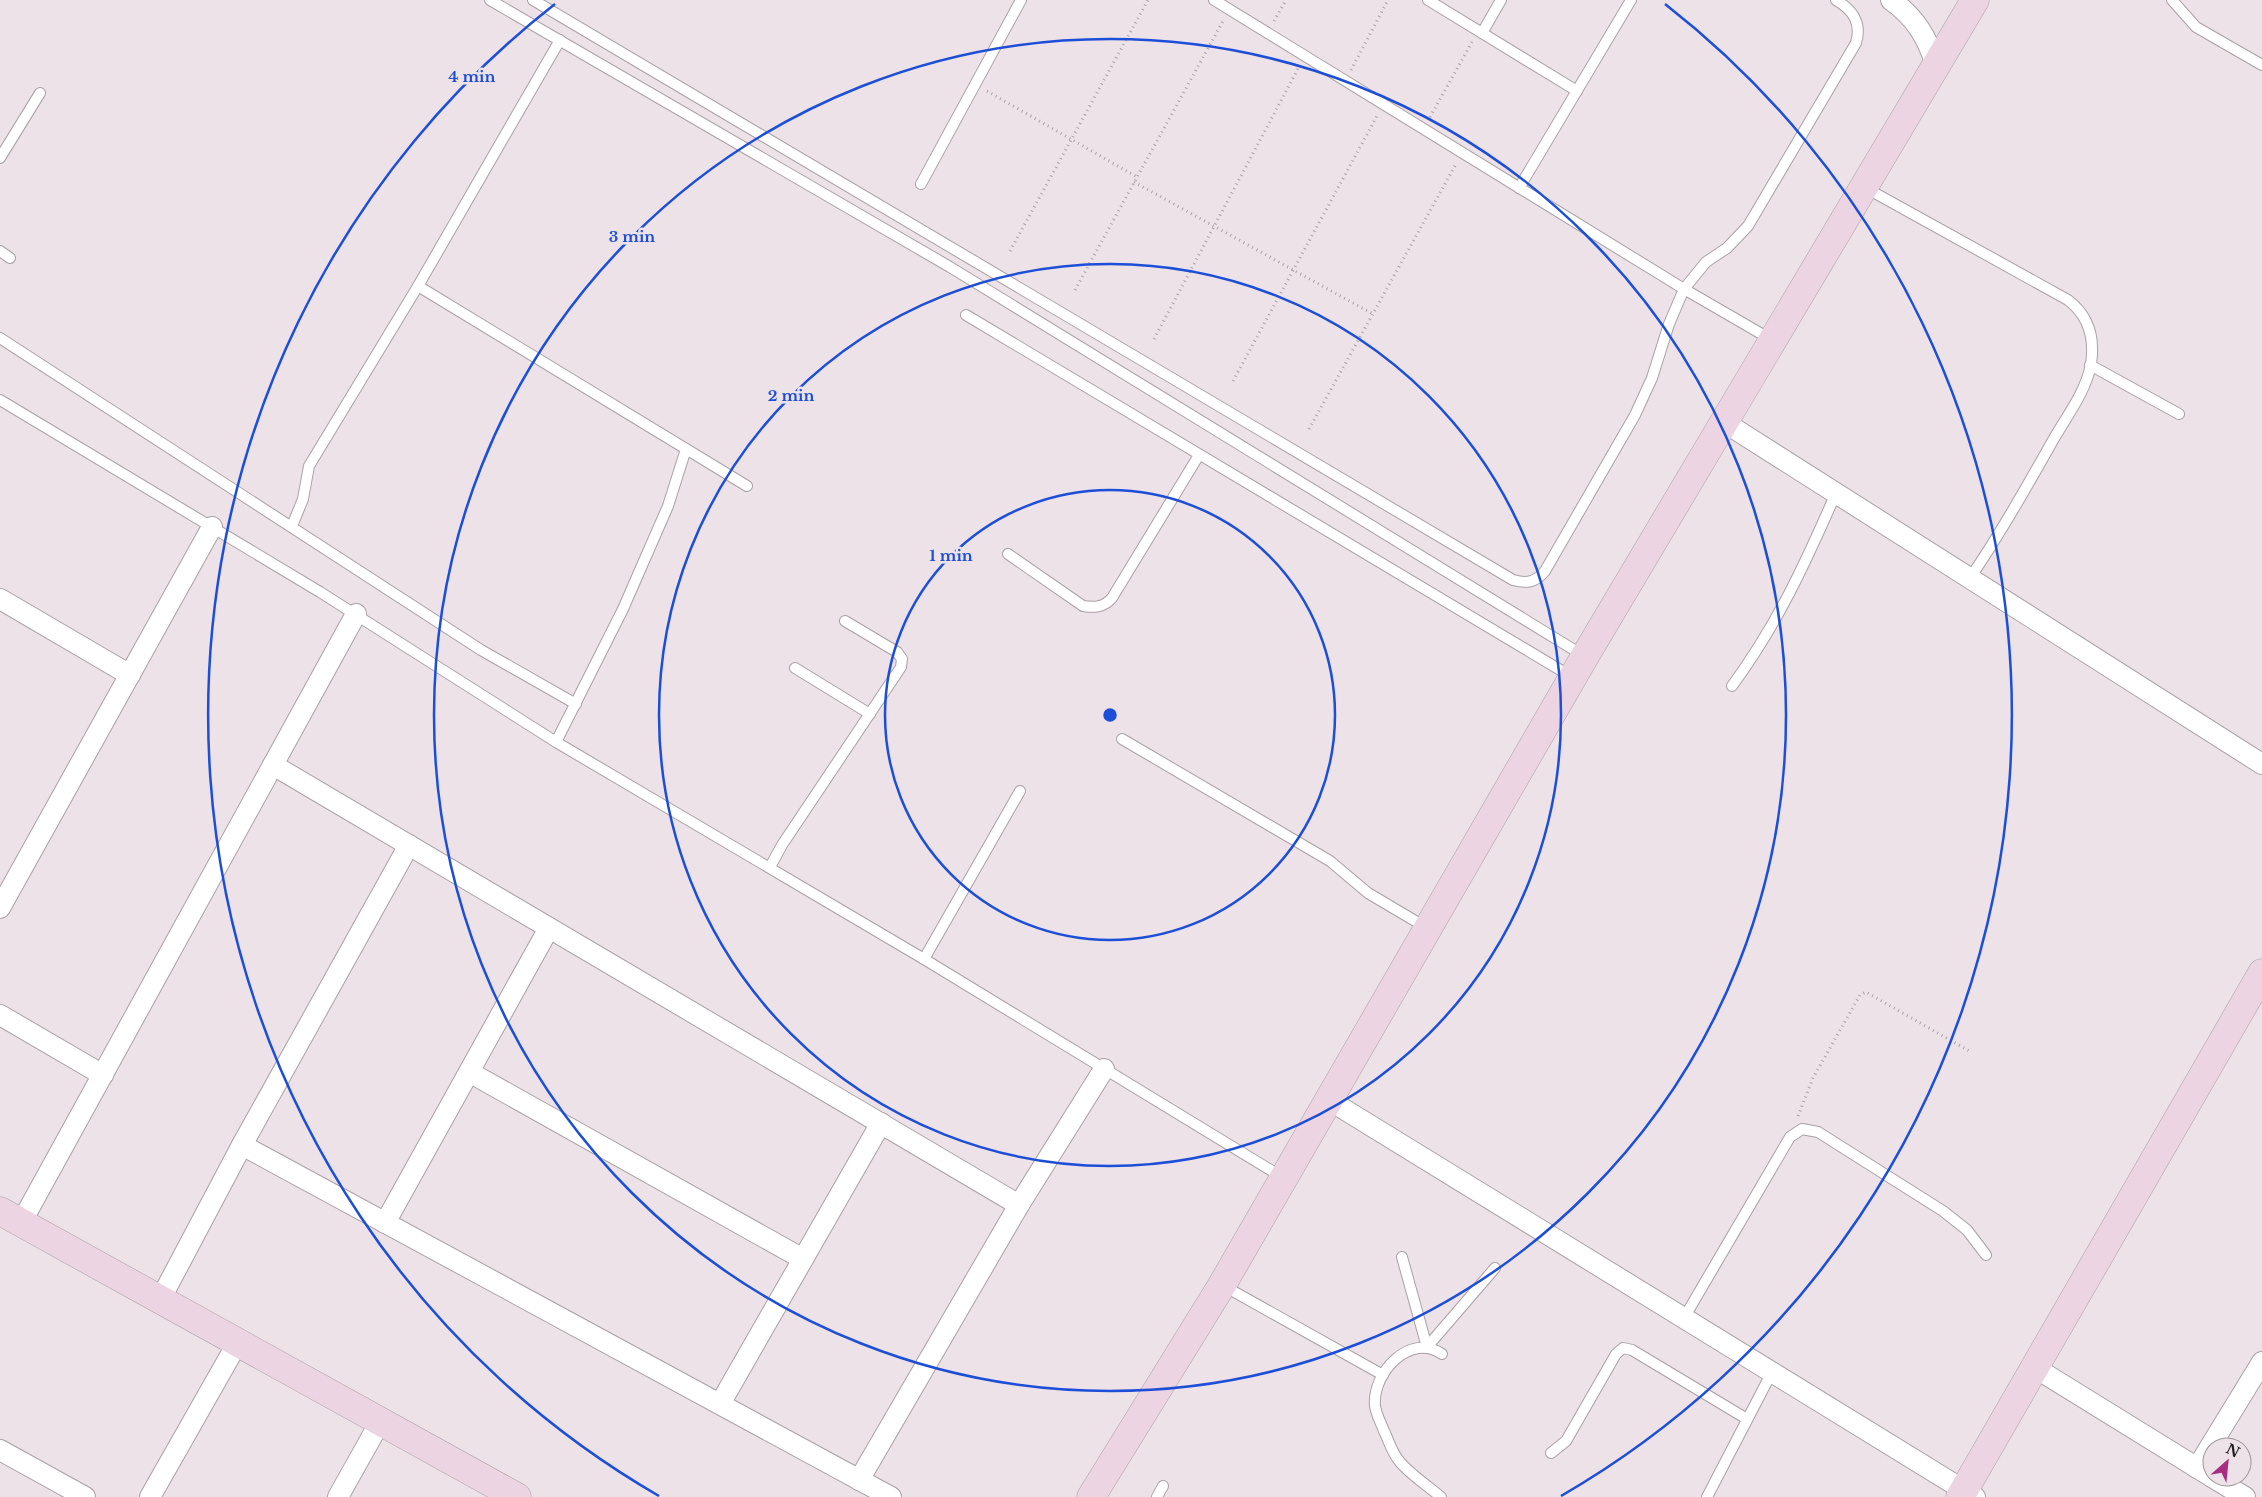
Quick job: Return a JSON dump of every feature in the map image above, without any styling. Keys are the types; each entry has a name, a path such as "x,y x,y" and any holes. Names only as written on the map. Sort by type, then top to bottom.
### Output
{"street":[{"path":"1891,0 1909,15 1918,26 1926,39 1936,66"},
{"path":"1091,1497 1222,1285 1579,667 1974,0"},
{"path":"1724,422 2262,764"},
{"path":"0,908 212,527"},
{"path":"0,599 130,675"},
{"path":"356,614 103,1075 11,1217 517,1497"},
{"path":"273,765 1019,1205"},
{"path":"160,1300 242,1145 409,845"},
{"path":"385,1223 549,928"},
{"path":"1329,1100 1772,1372 1966,1495 2034,1367 2262,973"},
{"path":"0,1015 103,1075"},
{"path":"859,1480 1019,1205 1104,1068"},
{"path":"469,1072 802,1259"},
{"path":"720,1404 880,1123"},
{"path":"242,1145 891,1497"},
{"path":"150,1497 238,1342"},
{"path":"2225,1437 2262,1362"},
{"path":"2034,1367 2202,1471"},
{"path":"338,1497 380,1422"},
{"path":"0,1450 85,1497"},
{"path":"2228,1487 2245,1497"}],"lane":[{"path":"490,0 950,267 1579,667"},
{"path":"533,0 1520,582 1534,581 1545,571 1635,415 1652,378 1672,316 1684,289 1697,272 1735,241 1748,226 1856,43 1858,29 1854,16 1845,5 1836,0"},
{"path":"921,184 1021,0"},
{"path":"1214,0 1684,289 1772,341"},
{"path":"1428,0 1577,91"},
{"path":"1480,32 1501,0"},
{"path":"1520,188 1631,0"},
{"path":"2172,0 2196,27 2262,65"},
{"path":"292,526 303,499 309,466 418,286 560,40"},
{"path":"0,158 40,93"},
{"path":"1864,187 2075,306 2082,313 2090,330 2092,342 2090,365 2088,376 2078,397 1998,536 1970,578"},
{"path":"0,251 10,258"},
{"path":"418,286 747,486"},
{"path":"966,315 1199,455 1579,667"},
{"path":"0,338 481,650 576,704"},
{"path":"2090,365 2179,414"},
{"path":"0,400 356,614 556,742 924,959 1284,1178"},
{"path":"556,742 623,609 668,506 686,449"},
{"path":"1008,554 1084,606 1092,607 1107,603 1112,598 1199,455"},
{"path":"1732,686 1752,659 1785,604 1836,493"},
{"path":"770,867 900,670 902,659 897,652 845,621"},
{"path":"795,668 870,714"},
{"path":"1122,739 1330,861 1368,893 1428,929"},
{"path":"924,959 1020,791"},
{"path":"1684,1318 1794,1134 1802,1129 1813,1130 1934,1205 1967,1230 1986,1255"},
{"path":"1402,1257 1427,1347"},
{"path":"1427,1347 1495,1268"},
{"path":"1222,1285 1383,1375"},
{"path":"1441,1497 1408,1470 1394,1452 1375,1406 1375,1397 1383,1375 1391,1363 1410,1349 1427,1347 1442,1354"},
{"path":"1551,1453 1566,1441 1616,1354 1623,1348 1632,1350 1747,1419"},
{"path":"1707,1497 1772,1372"},
{"path":"1157,1497 1163,1486"}],"path":[{"path":"1010,251 1148,0"},
{"path":"1267,33 1286,0"},
{"path":"1345,80 1388,0"},
{"path":"1075,290 1229,9"},
{"path":"1424,129 1480,32"},
{"path":"1154,338 1305,56"},
{"path":"976,84 1137,177"},
{"path":"1233,381 1384,104"},
{"path":"1309,429 1462,152"},
{"path":"1134,182 1373,314"},
{"path":"1794,1134 1800,1110 1812,1078 1863,993 1869,992 1971,1052"}]}
